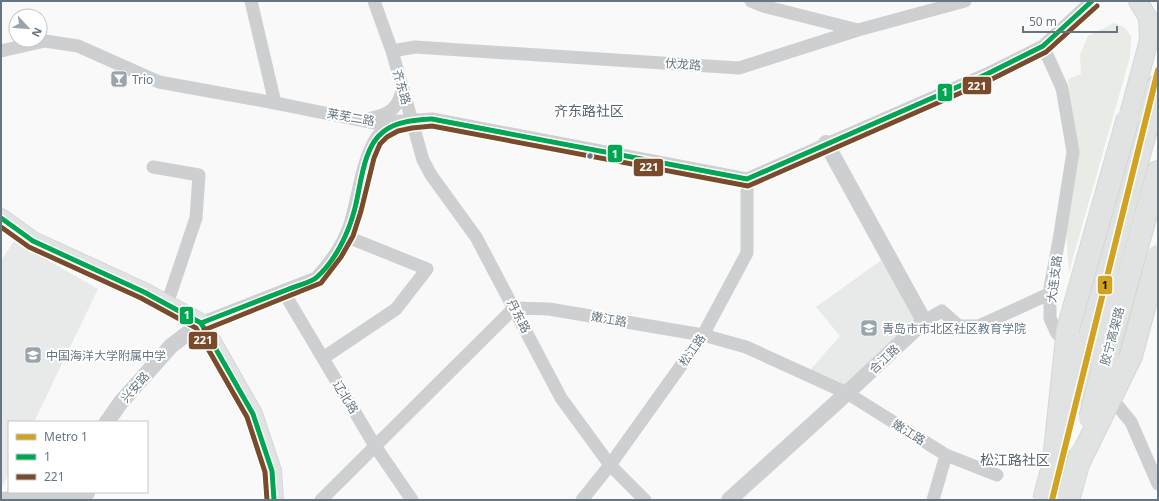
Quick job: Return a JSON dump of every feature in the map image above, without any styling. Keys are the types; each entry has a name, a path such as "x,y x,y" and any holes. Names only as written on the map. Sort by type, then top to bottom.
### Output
{"highway":[{"name":"胶宁高架路","path":"1044,500 1158,86"},
{"path":"1054,460 1068,329 1128,118"},
{"name":"胶宁高架路","path":"1068,500 1158,172"},
{"path":"1077,466 1131,356 1158,256"}],"main road":[{"path":"1128,118 1153,23 1138,1"},
{"path":"1,218 33,241 144,292 201,323 253,414 272,471 274,500"}],"street":[{"path":"251,1 274,103"},
{"name":"齐东路","path":"201,323 316,278 326,268 350,225 369,152 378,136 390,128 412,120 392,51 374,1"},
{"path":"751,1 763,6 858,30"},
{"name":"伏龙路","path":"392,51 415,47 739,68 858,30 966,1"},
{"path":"747,179 987,74 1043,46 1092,1"},
{"name":"莱芜二路","path":"1,51 45,41 78,46 159,82 374,123 432,119 747,179"},
{"name":"大连支路","path":"1043,46 1062,88 1073,152 1050,288 1050,318 1056,332 1131,422 1158,484"},
{"path":"354,119 381,116 393,110 400,100 403,88"},
{"path":"354,119 366,126 371,133 369,152"},
{"name":"丹东路","path":"412,120 423,160 431,176 476,237 561,398 610,465 645,500"},
{"path":"826,144 924,321 942,311 959,326 979,326 1051,293"},
{"path":"154,167 199,175 196,218 166,304"},
{"name":"松江路","path":"582,500 610,465 703,335 747,253 747,179"},
{"path":"323,358 396,309 427,269 345,236"},
{"name":"辽北路","path":"283,291 375,446 412,500"},
{"path":"321,500 514,308"},
{"name":"嫩江路","path":"514,308 549,309 703,335 746,347 847,393 946,455 997,475"},
{"name":"合江路","path":"729,500 924,321"},
{"name":"兴安路","path":"108,421 121,402 172,346 201,323"},
{"path":"933,500 946,455"},
{"path":"3,500 88,495"}],"shaded area":[{"path":"1114,23 1124,27 1131,36 1130,57 1069,272 1066,233 1078,150 1068,79 1081,74 1080,55 1088,36"},
{"name":"中国海洋大学附属中学","path":"14,241 98,289 34,421 8,421 8,475 1,489 1,261"},
{"name":"青岛市市北区社区教育学院","path":"883,259 914,320 844,386 810,370 840,336 816,307"}],"metro line":[{"name":"1","path":"1052,500 1158,70"}],"transit line":[{"name":"1","path":"201,323 311,281 324,270 336,254 349,227 355,208 364,167 371,147 383,132 394,125 432,119 747,179 987,74 1043,46 1092,1"},
{"name":"221","path":"204,330 321,283 341,257 353,236 361,211 374,158 380,144 387,137 398,131 432,126 748,186 990,80 1046,52 1097,6"},
{"name":"1","path":"1,218 33,241 144,292 201,323 253,414 272,471 274,500"},
{"name":"221","path":"1,227 29,247 141,298 196,328 247,417 265,472 267,500"}],"place":[{"name":"Trio","path":"119,79"},
{"name":"青岛市市北区社区教育学院","path":"869,328"},
{"name":"中国海洋大学附属中学","path":"33,355"}],"district":[{"name":"齐东路社区","path":"589,110"},
{"name":"松江路社区","path":"1015,459"}]}
